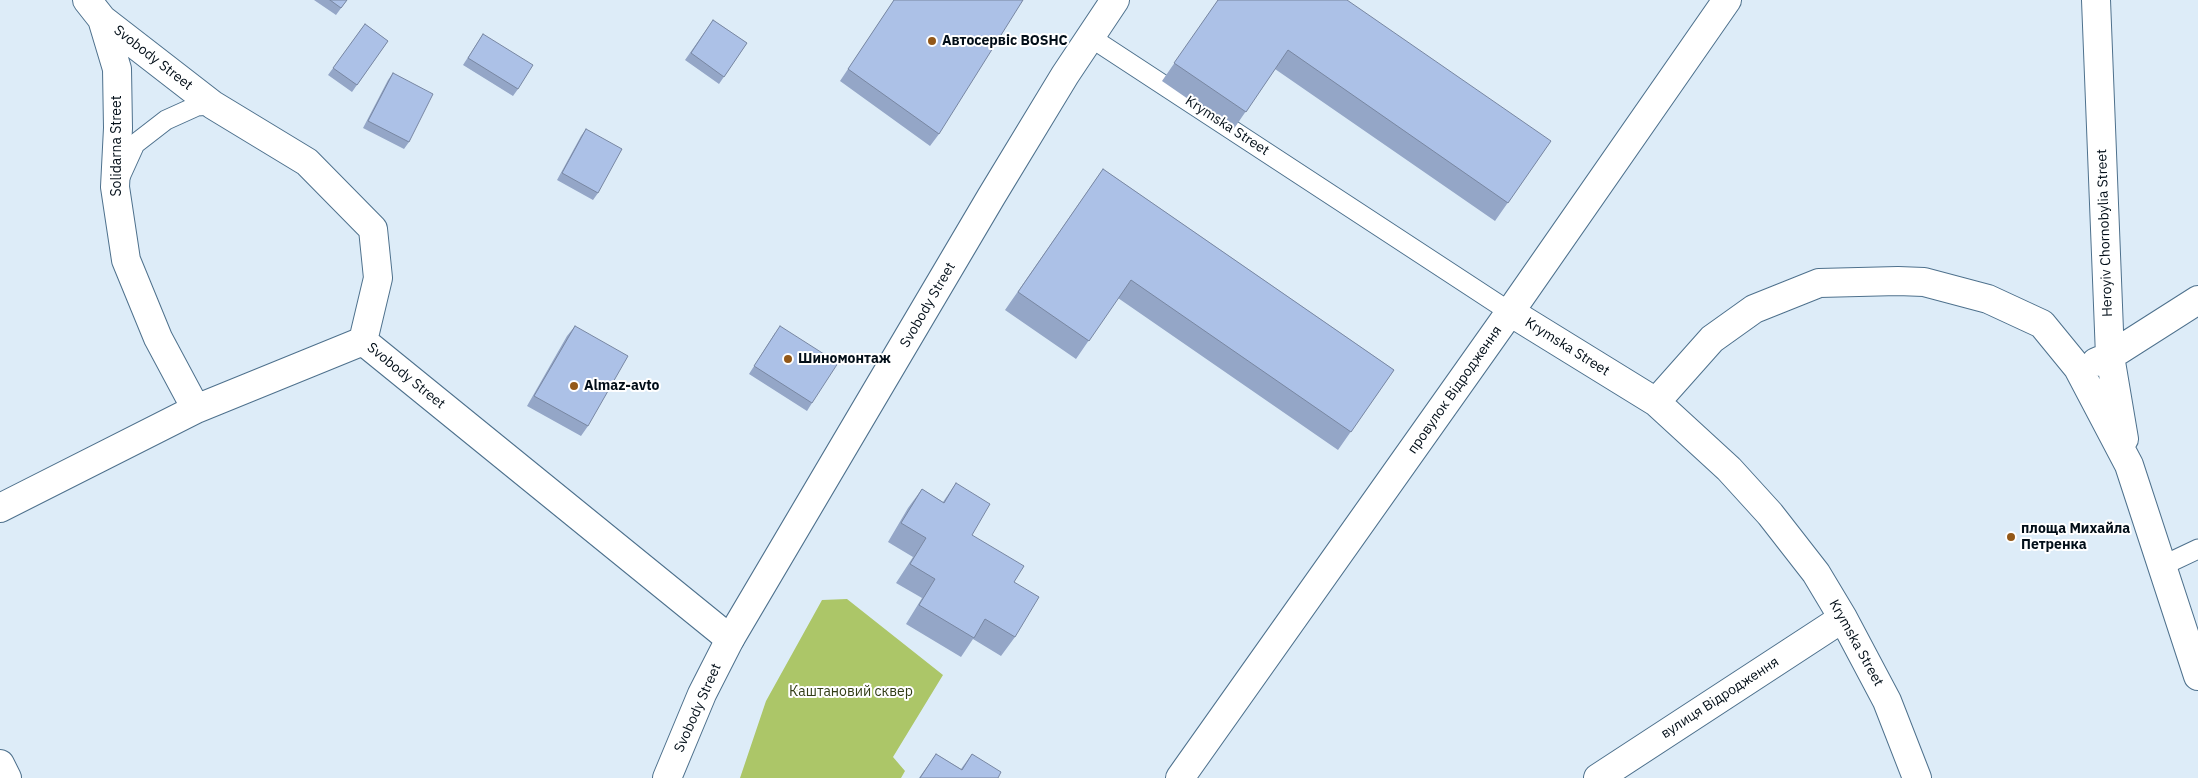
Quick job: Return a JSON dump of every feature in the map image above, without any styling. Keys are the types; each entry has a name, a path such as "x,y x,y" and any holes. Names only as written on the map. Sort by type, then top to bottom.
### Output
{"street":[{"name":"Svobody Street","path":"667,778 702,694 730,639 991,197 1115,0"},
{"name":"провулок Відродження","path":"1180,778 1510,312 1727,0"},
{"name":"Heroyiv Chornobylia Street","path":"2096,0 2110,356 2129,465"},
{"name":"Svobody Street","path":"95,9 213,105 307,162 373,229 378,278 363,341 730,639"},
{"name":"Solidarna Street","path":"95,9 117,69 118,128 115,188 126,260 158,338 196,409"},
{"path":"1656,402 1712,339 1754,309 1819,283 1924,282 1988,299 2042,324 2078,368 2129,465 2198,676"},
{"path":"2078,368 2110,356 2198,300"},
{"name":"Krymska Street","path":"1510,312 1656,402 1729,469 1770,514 1816,573 1843,618 1887,700 1917,778"},
{"path":"0,508 196,409 363,341"},
{"name":"вулиця Відродження","path":"1598,778 1843,618"},
{"path":"0,764 7,778"}],"lane":[{"name":"Krymska Street","path":"1090,37 1510,312"},
{"path":"115,188 135,144 166,120 196,106 213,105"},
{"path":"2162,566 2198,549"}],"green space":[{"name":"Каштановий сквер","path":"847,599 943,675 893,757 905,771 901,778 740,778 766,701 822,600"}],"building":[{"path":"330,0 347,0 341,8"},
{"name":"Автосервіс BOSHC","path":"894,0 1023,0 939,134 848,69"},
{"path":"1218,0 1347,0 1551,141 1508,203 1288,50 1246,112 1174,63"},
{"path":"713,20 747,43 724,77 691,53"},
{"path":"365,24 388,41 357,85 333,68"},
{"path":"483,34 533,65 518,89 468,58"},
{"path":"393,73 433,94 409,142 368,121"},
{"path":"586,129 622,149 598,193 562,173"},
{"path":"1103,169 1394,370 1351,432 1131,280 1089,341 1018,292"},
{"name":"Almaz-avto","path":"575,326 628,356 588,426 534,396"},
{"path":"780,326 838,363 812,403 754,366"},
{"path":"956,483 990,504 972,535 1024,566 1014,582 1039,597 1015,637 985,619 974,638 919,605 935,579 910,564 926,538 901,523 922,489 944,503"},
{"path":"936,754 962,770 972,754 1001,772 998,778 920,778"}],"place":[{"name":"Автосервіс BOSHC","path":"932,41"},
{"name":"Шиномонтаж","path":"788,359"},
{"name":"Almaz-avto","path":"574,386"},
{"name":"площа Михайла Петренка","path":"2011,537"}]}
